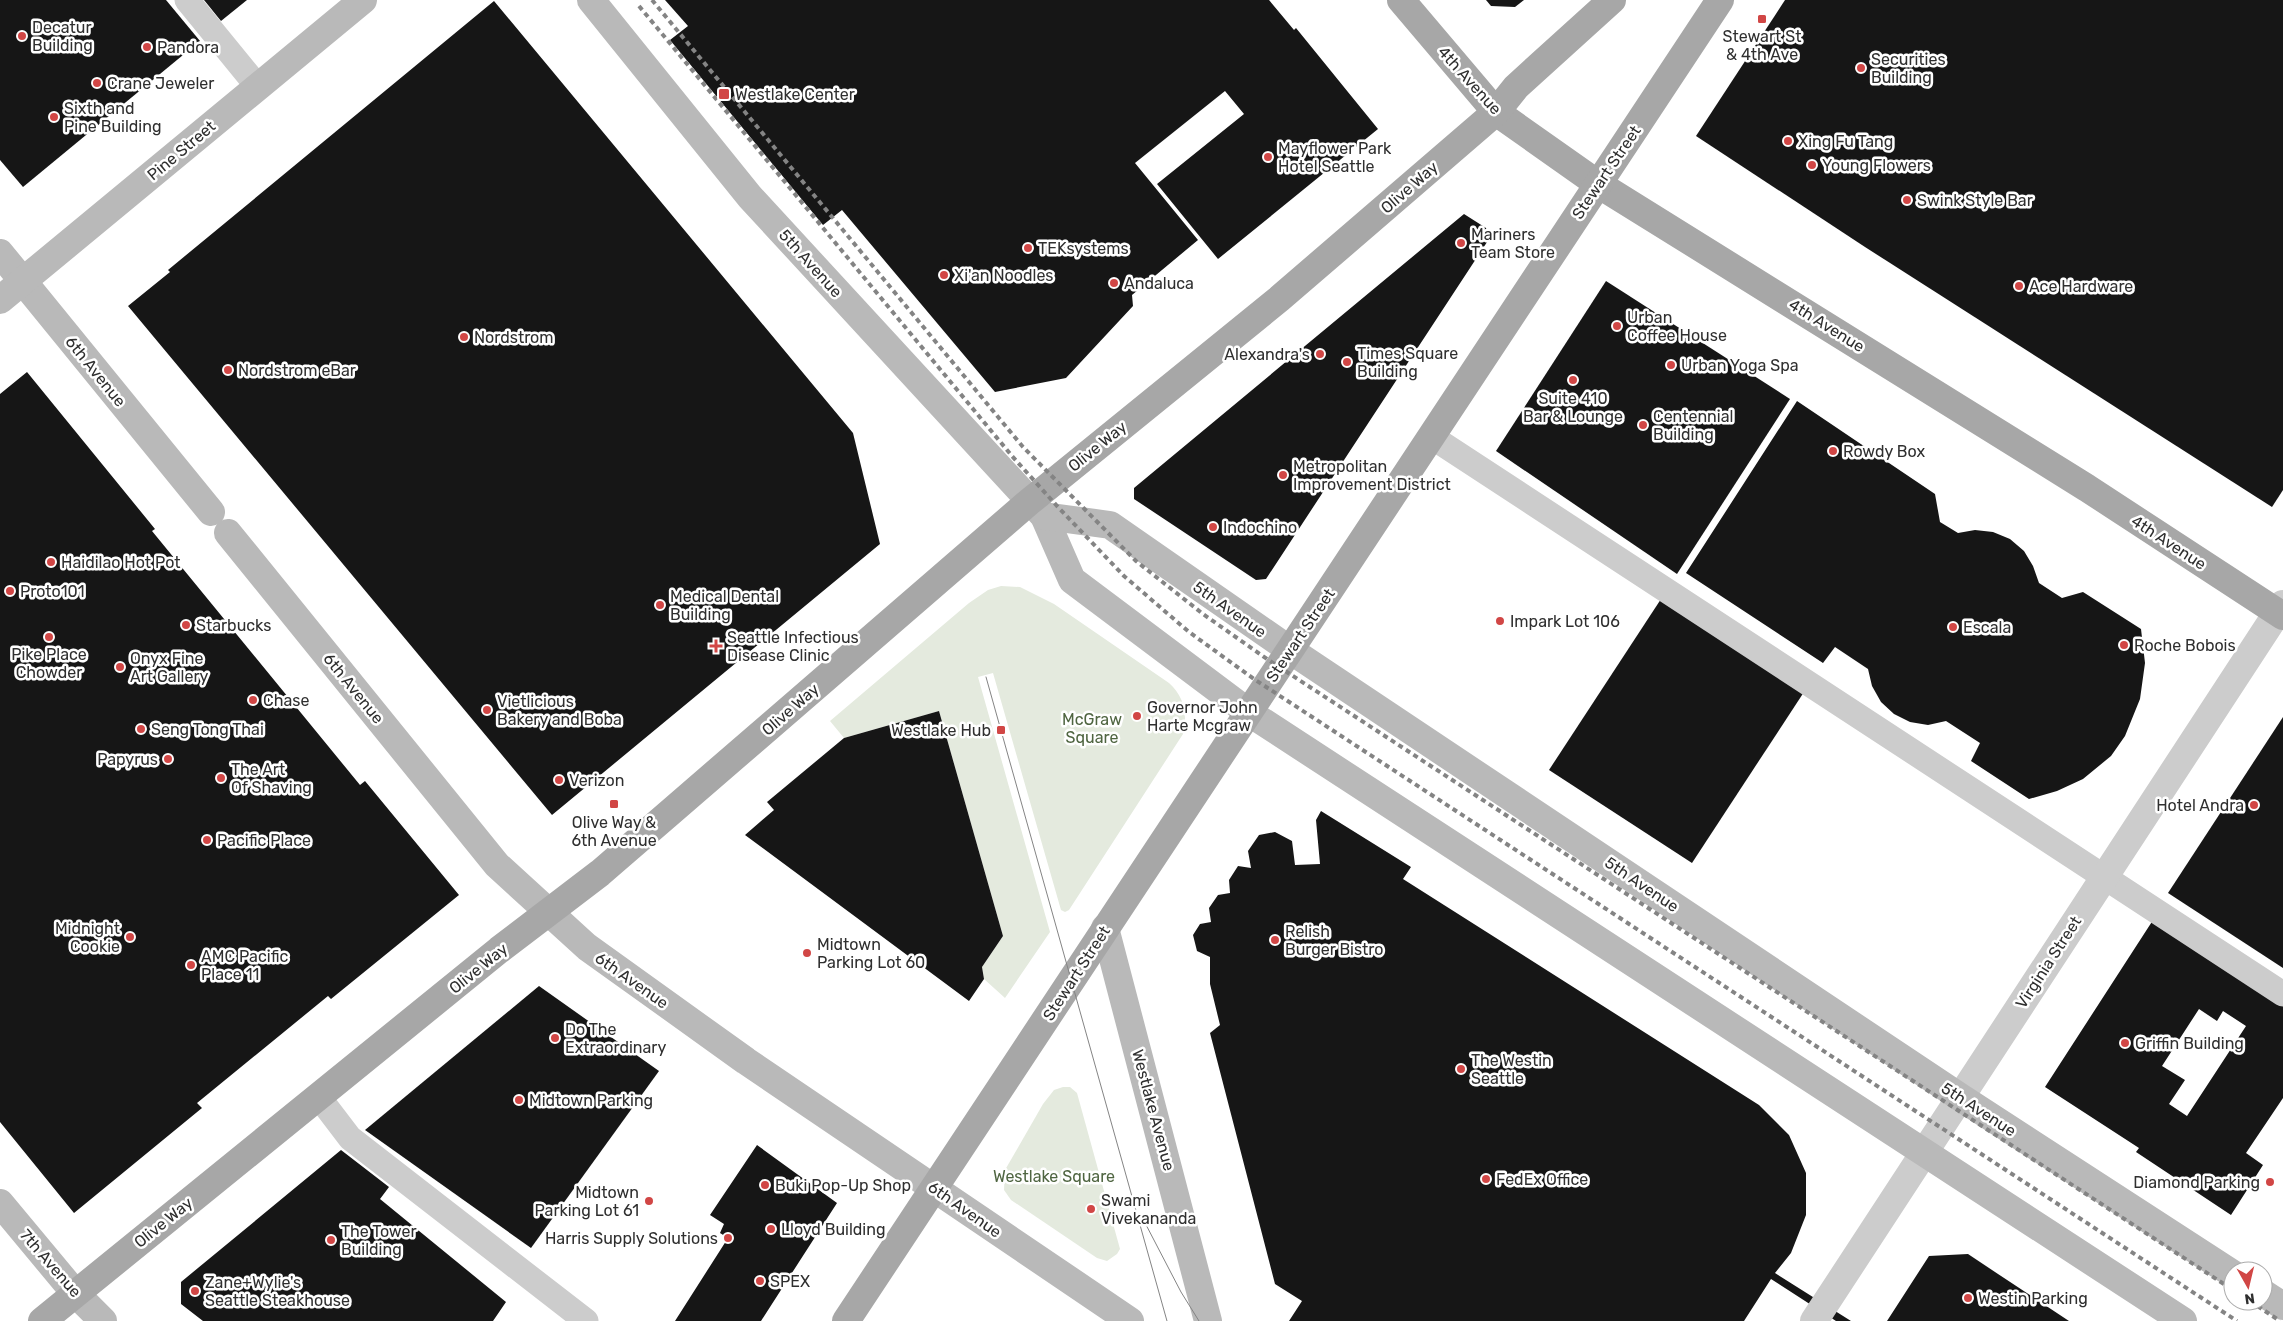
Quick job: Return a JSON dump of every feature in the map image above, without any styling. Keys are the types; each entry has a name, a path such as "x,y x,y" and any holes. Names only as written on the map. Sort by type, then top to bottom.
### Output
{"main road":[{"name":"Pine Street","path":"0,300 363,0"},
{"name":"5th Avenue","path":"591,0 750,196 1036,509 1072,580 1248,712 2182,1321"},
{"name":"4th Avenue","path":"1401,0 1496,112 1598,184 2281,611"},
{"name":"Olive Way","path":"42,1321 499,950 548,914 650,831 1036,509 1496,112 1516,87 1612,0"},
{"name":"Stewart Street","path":"846,1321 1720,0"},
{"name":"6th Avenue","path":"0,253 211,512"},
{"name":"5th Avenue","path":"1036,509 1110,525 1290,650 1960,1097 2223,1268"},
{"name":"6th Avenue","path":"228,533 498,865 548,914 587,947 738,1055 1130,1321"},
{"name":"Westlake Avenue","path":"1105,928 1208,1321"},
{"name":"7th Avenue","path":"0,1203 75,1293 103,1321"}],"street":[{"name":"Virginia Street","path":"1814,1321 2104,877 2281,611"}],"lane":[{"path":"186,0 258,86"},
{"path":"1432,437 2283,994"},
{"path":"318,1096 350,1138 586,1321"}],"green space":[{"name":"McGraw Square","path":"1001,586 1020,587 1054,604 1169,683 1178,694 1185,713 1183,734 1069,910 1065,912 1061,910 993,673 978,677 1050,932 1005,998 984,979 982,967 1003,936 939,711 844,738 830,721 969,603 988,590"},
{"name":"Westlake Square","path":"1070,1087 1077,1093 1120,1249 1117,1254 1107,1261 1097,1258 1011,1200 1004,1190 1005,1170 1043,1104 1054,1090"}],"building":[{"name":"Sixth and Pine Building","path":"0,0 166,0 200,41 23,187 0,160"},
{"path":"204,0 247,0 221,21"},
{"name":"Westlake Center","path":"665,0 1269,0 1294,30 1296,28 1378,129 1218,259 1157,184 1244,114 1225,91 1135,163 1198,240 1132,295 1133,306 1066,378 995,392 842,210 823,225 670,40 688,26"},
{"path":"1486,0 1524,0 1515,7 1491,6"},
{"path":"1785,0 2283,0 2283,490 2272,507 1865,247 1696,136"},
{"name":"Nordstrom","path":"494,1 853,433 880,544 552,815 128,306 170,272 168,270"},
{"name":"Times Square Building","path":"1464,214 1486,228 1488,235 1491,236 1266,579 1256,580 1134,499 1134,488"},
{"name":"Centennial Building","path":"1606,281 1790,399 1677,574 1496,451"},
{"name":"Pacific Place","path":"27,372 155,529 152,531 360,785 365,781 459,895 331,999 328,996 197,1103 202,1108 74,1213 0,1122 0,394"},
{"name":"Escala","path":"1797,401 1935,494 1940,522 1958,533 1975,530 1993,532 2010,539 2024,551 2033,566 2039,583 2062,598 2083,592 2141,629 2145,663 2140,699 2125,736 2111,756 2083,779 2057,791 2029,799 1971,761 1980,743 1946,721 1928,725 1910,722 1894,714 1881,702 1872,686 1868,669 1835,647 1823,663 1686,573"},
{"path":"1661,599 1804,692 1692,863 1549,770"},
{"path":"939,711 1003,936 982,967 984,979 969,1001 745,835 774,810 767,802 844,738"},
{"name":"Hotel Andra","path":"2283,717 2283,968 2168,893"},
{"name":"The Westin Seattle","path":"1321,811 1411,867 1403,879 1759,1105 1789,1135 1806,1173 1806,1215 1791,1253 1775,1273 1851,1321 1836,1321 1771,1279 1744,1321 1289,1321 1302,1301 1275,1284 1210,1033 1220,1025 1210,984 1210,957 1197,951 1193,935 1200,924 1211,922 1209,908 1218,895 1230,893 1229,880 1238,866 1251,868 1248,851 1259,835 1275,832 1292,841 1295,865 1320,864 1316,820"},
{"path":"2155,917 2283,1001 2283,1098 2246,1153 2263,1165 2231,1215 2136,1152 2139,1148 2045,1087","holes":["2199,1009 2217,1021 2223,1011 2246,1026 2187,1116 2169,1104 2185,1080 2162,1066"]},
{"name":"Midtown Parking","path":"539,986 659,1071 531,1248 365,1130"},
{"name":"Lloyd Building","path":"757,1145 837,1203 761,1321 675,1321 728,1238 720,1233 724,1224 710,1215"},
{"name":"The Tower Building","path":"341,1150 389,1187 380,1199 506,1302 493,1321 203,1321 181,1304 181,1282"},
{"name":"Westin Parking","path":"1968,1254 2069,1321 1887,1321 1929,1256"}],"tram line":[{"path":"986,677 1167,1321"},
{"path":"1143,1219 1181,1292 1199,1321"}],"railway":[{"path":"652,0 1023,447 1136,561 1203,614 1267,659 2223,1283"},
{"path":"639,6 1012,456 1124,576 1189,632 1254,679 2237,1321"},
{"path":"2265,1311 2280,1321"}],"place":[{"name":"Stewart St & 4th Ave","path":"1762,19"},
{"name":"Decatur Building","path":"22,36"},
{"name":"Pandora","path":"147,47"},
{"name":"Securities Building","path":"1861,68"},
{"name":"Crane Jeweler","path":"97,83"},
{"name":"Westlake Center","path":"724,94"},
{"name":"Sixth and Pine Building","path":"54,117"},
{"name":"Xing Fu Tang","path":"1788,141"},
{"name":"Mayflower Park Hotel Seattle","path":"1268,157"},
{"name":"Young Flowers","path":"1812,165"},
{"name":"Swink Style Bar","path":"1907,200"},
{"name":"Mariners Team Store","path":"1461,243"},
{"name":"TEKsystems","path":"1028,248"},
{"name":"Xi'an Noodles","path":"944,275"},
{"name":"Andaluca","path":"1114,283"},
{"name":"Ace Hardware","path":"2019,286"},
{"name":"Urban Coffee House","path":"1617,326"},
{"name":"Nordstrom","path":"464,337"},
{"name":"Alexandra's","path":"1320,354"},
{"name":"Times Square Building","path":"1347,362"},
{"name":"Urban Yoga Spa","path":"1671,365"},
{"name":"Nordstrom eBar","path":"228,370"},
{"name":"Suite 410 Bar & Lounge","path":"1573,380"},
{"name":"Centennial Building","path":"1643,425"},
{"name":"Rowdy Box","path":"1833,451"},
{"name":"Metropolitan Improvement District","path":"1283,475"},
{"name":"Indochino","path":"1213,527"},
{"name":"Haidilao Hot Pot","path":"51,562"},
{"name":"Proto101","path":"10,591"},
{"name":"Medical Dental Building","path":"660,605"},
{"name":"Impark Lot 106","path":"1500,621"},
{"name":"Starbucks","path":"186,625"},
{"name":"Escala","path":"1953,627"},
{"name":"Pike Place Chowder","path":"49,637"},
{"name":"Roche Bobois","path":"2124,645"},
{"name":"Seattle Infectious Disease Clinic","path":"716,646"},
{"name":"Onyx Fine Art Gallery","path":"120,667"},
{"name":"Chase","path":"253,700"},
{"name":"Vietlicious Bakery and Boba","path":"487,710"},
{"name":"Governor John Harte Mcgraw","path":"1137,716"},
{"name":"Seng Tong Thai","path":"141,729"},
{"name":"Westlake Hub","path":"1001,730"},
{"name":"Papyrus","path":"168,759"},
{"name":"The Art Of Shaving","path":"221,778"},
{"name":"Verizon","path":"559,780"},
{"name":"Olive Way & 6th Avenue","path":"614,804"},
{"name":"Hotel Andra","path":"2254,805"},
{"name":"Pacific Place","path":"207,840"},
{"name":"Midnight Cookie","path":"130,937"},
{"name":"Relish Burger Bistro","path":"1275,940"},
{"name":"Midtown Parking Lot 60","path":"807,953"},
{"name":"AMC Pacific Place 11","path":"191,965"},
{"name":"Do The Extraordinary","path":"555,1038"},
{"name":"Griffin Building","path":"2125,1043"},
{"name":"The Westin Seattle","path":"1461,1069"},
{"name":"Midtown Parking","path":"519,1100"},
{"name":"FedEx Office","path":"1486,1179"},
{"name":"Diamond Parking","path":"2270,1182"},
{"name":"Buki Pop-Up Shop","path":"765,1185"},
{"name":"Midtown Parking Lot 61","path":"649,1201"},
{"name":"Swami Vivekananda","path":"1091,1209"},
{"name":"Lloyd Building","path":"771,1229"},
{"name":"Harris Supply Solutions","path":"728,1238"},
{"name":"The Tower Building","path":"331,1240"},
{"name":"SPEX","path":"760,1281"},
{"name":"Zane+Wylie's Seattle Steakhouse","path":"195,1291"},
{"name":"Westin Parking","path":"1968,1298"}]}
